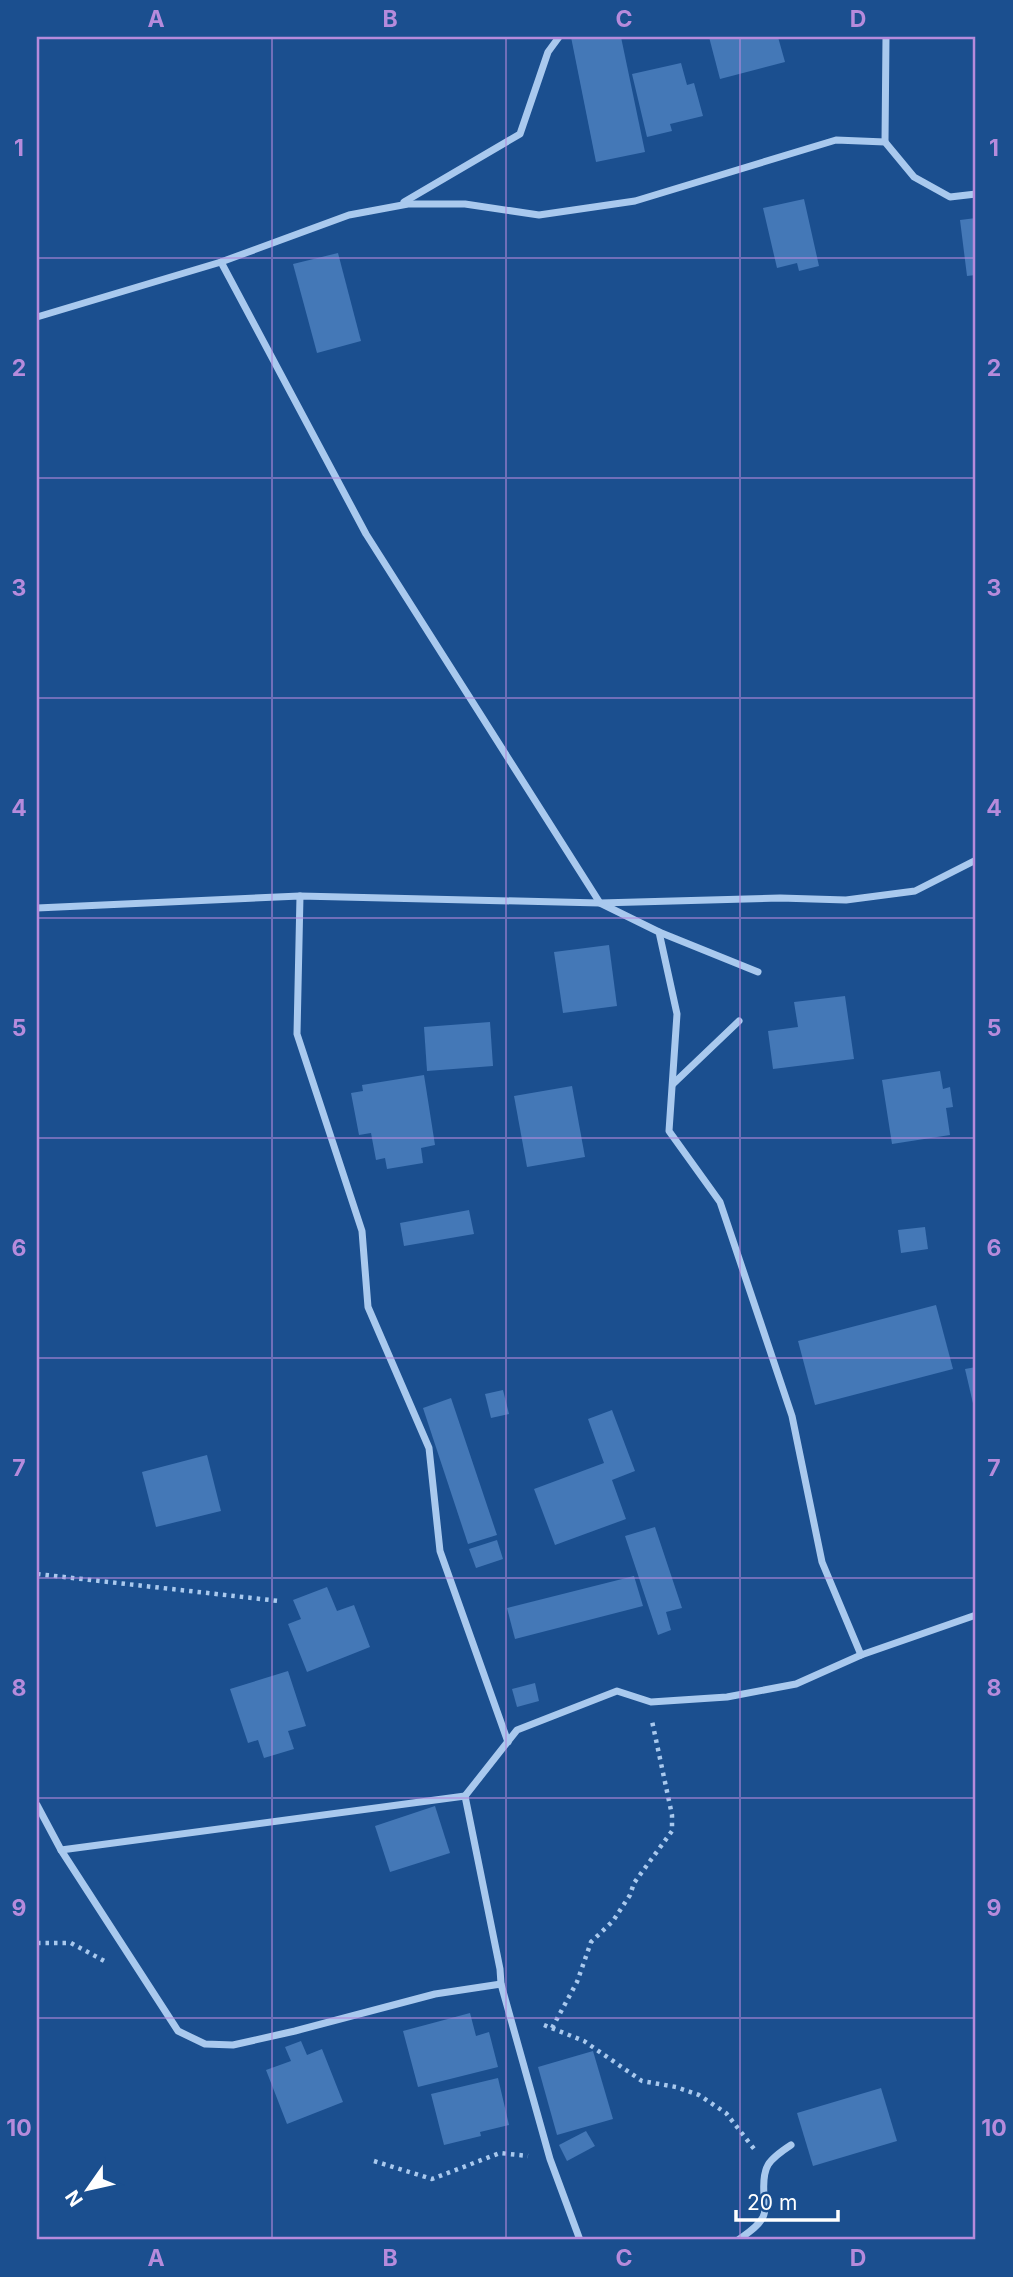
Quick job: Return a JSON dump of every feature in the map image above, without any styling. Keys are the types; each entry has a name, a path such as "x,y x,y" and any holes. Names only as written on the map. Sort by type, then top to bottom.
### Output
{"street":[{"path":"397,206 520,134 548,52 559,37"},
{"path":"886,37 885,142 914,177 950,197 976,194"},
{"path":"37,317 221,262 349,215 408,204 465,204 539,215 635,201 836,140 885,142"},
{"path":"221,262 366,534 600,902 659,932 758,972"},
{"path":"37,908 300,896 600,902 780,898 846,900 915,891 976,860"},
{"path":"300,896 297,1034 362,1231 368,1307 429,1448 440,1551 508,1742"},
{"path":"659,932 677,1014 669,1131 720,1202 792,1416 822,1562 861,1655"},
{"path":"672,1085 740,1021"},
{"path":"61,1850 465,1796 517,1730 617,1691 648,1701 727,1697 796,1684 861,1655 976,1615"},
{"path":"465,1796 501,1984 550,2159 580,2240"},
{"path":"37,1805 61,1850 178,2031 205,2044 233,2045 435,1994 501,1984"},
{"path":"738,2240 763,2217 763,2178 771,2158 792,2145"}],"path":[{"path":"37,1574 279,1601"},
{"path":"552,2028 577,1982 591,1942 613,1921 630,1895 634,1883 672,1830 672,1815 648,1701"},
{"path":"37,1943 71,1943 121,1969 142,1974"},
{"path":"544,2025 584,2041 642,2081 676,2087 699,2095 726,2113 739,2126 768,2168"},
{"path":"374,2161 432,2179 500,2153 550,2159"}],"building":[{"path":"571,37 621,37 645,152 596,162"},
{"path":"709,37 778,37 785,62 720,79"},
{"path":"681,63 687,85 694,83 703,116 670,124 672,131 647,137 632,74"},
{"path":"804,199 819,266 799,271 797,263 777,268 763,208"},
{"path":"976,218 976,275 967,276 960,220"},
{"path":"338,253 361,341 317,353 293,264"},
{"path":"609,945 617,1006 563,1013 554,952"},
{"path":"845,996 854,1059 773,1069 768,1031 798,1027 794,1002"},
{"path":"490,1022 493,1066 427,1071 424,1027"},
{"path":"940,1071 943,1089 950,1087 953,1107 946,1108 950,1135 892,1144 882,1080"},
{"path":"424,1075 435,1145 421,1148 423,1163 387,1169 385,1158 376,1160 371,1133 359,1135 351,1093 363,1091 362,1085"},
{"path":"572,1086 585,1157 527,1167 514,1096"},
{"path":"469,1210 474,1234 404,1246 400,1223"},
{"path":"925,1227 928,1249 901,1253 898,1230"},
{"path":"936,1305 953,1369 815,1405 798,1341"},
{"path":"976,1367 976,1412 975,1412 965,1369"},
{"path":"503,1390 509,1414 491,1418 485,1394"},
{"path":"451,1398 497,1535 468,1544 423,1408"},
{"path":"612,1410 635,1471 612,1480 626,1519 555,1545 534,1489 604,1463 588,1419"},
{"path":"207,1455 221,1511 156,1527 142,1472"},
{"path":"655,1527 682,1608 666,1612 671,1630 658,1635 625,1536"},
{"path":"497,1540 503,1559 476,1568 469,1549"},
{"path":"634,1576 643,1606 515,1639 507,1608"},
{"path":"327,1587 337,1611 354,1605 370,1647 307,1672 288,1624 301,1619 293,1600"},
{"path":"288,1671 306,1726 288,1731 294,1749 264,1758 258,1740 248,1743 230,1689"},
{"path":"535,1683 539,1701 517,1707 512,1689"},
{"path":"435,1806 450,1853 390,1872 375,1826"},
{"path":"470,2013 476,2036 489,2032 498,2067 418,2087 403,2031"},
{"path":"301,2041 307,2055 322,2049 343,2102 287,2124 266,2070 291,2061 285,2047"},
{"path":"593,2051 613,2119 557,2135 538,2067"},
{"path":"498,2078 509,2125 480,2132 481,2136 444,2145 431,2094"},
{"path":"881,2088 897,2141 813,2166 797,2113"},
{"path":"586,2131 595,2146 567,2161 559,2145"}]}
